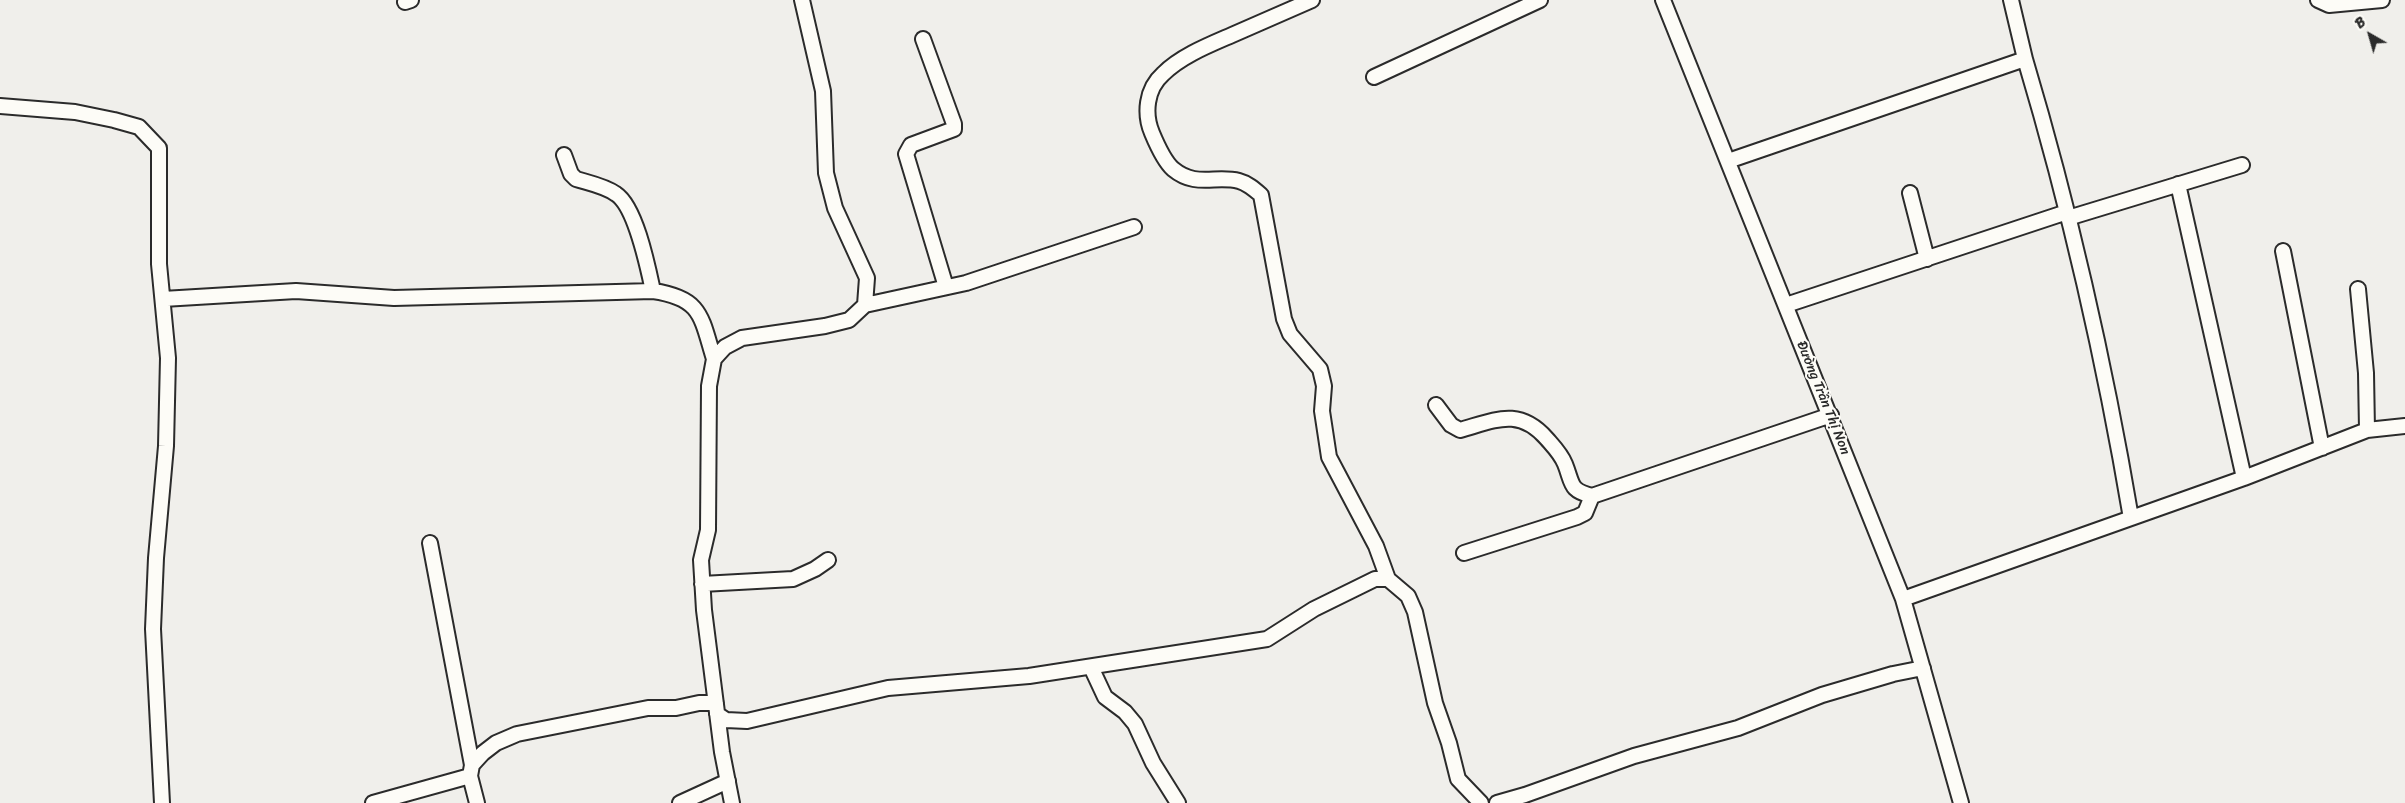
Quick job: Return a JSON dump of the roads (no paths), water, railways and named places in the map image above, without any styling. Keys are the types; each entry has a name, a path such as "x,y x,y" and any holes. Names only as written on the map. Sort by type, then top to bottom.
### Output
{"street":[{"path":"802,0 822,91 826,173 835,208 867,278 864,305"},
{"path":"1312,0 1214,43 1185,58 1162,74 1151,91 1147,107 1149,125 1157,146 1172,168 1190,179 1238,181 1250,186 1261,195 1284,319 1290,334 1320,369 1324,386 1322,411 1329,457 1376,546 1388,579 1408,596 1415,612 1435,703 1449,743 1458,779 1482,803"},
{"path":"1374,77 1526,3 1540,0"},
{"name":"Đường Trần Thị Non","path":"1663,0 1831,415 1903,599 1961,803"},
{"path":"2011,0 2068,215 2114,414 2131,518"},
{"path":"2318,0 2329,5 2382,0"},
{"path":"923,39 954,124 954,129 911,145 906,154 946,287"},
{"path":"1728,161 2026,59"},
{"path":"0,106 75,112 139,127 160,148 159,264 168,358 166,446 153,629 162,803"},
{"path":"564,155 576,179 618,194 625,204 634,221 642,245 653,291"},
{"path":"1786,306 2068,215 2242,165"},
{"path":"2178,184 2244,478"},
{"path":"1910,193 1927,259"},
{"path":"714,359 725,347 742,338 825,326 848,320 864,305 966,283 1134,227"},
{"path":"2283,251 2322,448"},
{"path":"2358,289 2366,372 2367,430"},
{"path":"163,300 296,291 394,298 653,291 685,298 698,311 714,359 709,386 708,530 701,560 716,708 732,803"},
{"path":"1436,405 1451,425 1460,430 1497,419 1522,419 1540,431 1560,453 1571,485 1580,493 1592,496 1831,415"},
{"path":"1903,599 2244,478 2367,430 2405,426"},
{"path":"1464,553 1577,517 1585,513 1592,496"},
{"path":"430,542 477,803"},
{"path":"702,584 793,579 815,569 828,560"},
{"path":"373,803 471,770 496,743 517,734 648,708 676,708 699,703 716,708 726,720 747,721 888,688 985,681 1091,667 1267,639 1314,609 1375,579 1388,579"},
{"path":"1091,667 1105,697 1125,712 1135,724 1153,762 1178,803"},
{"path":"1497,803 1525,795 1634,756 1738,728 1822,695 1893,674 1923,668"},
{"path":"680,803 728,781"}]}
